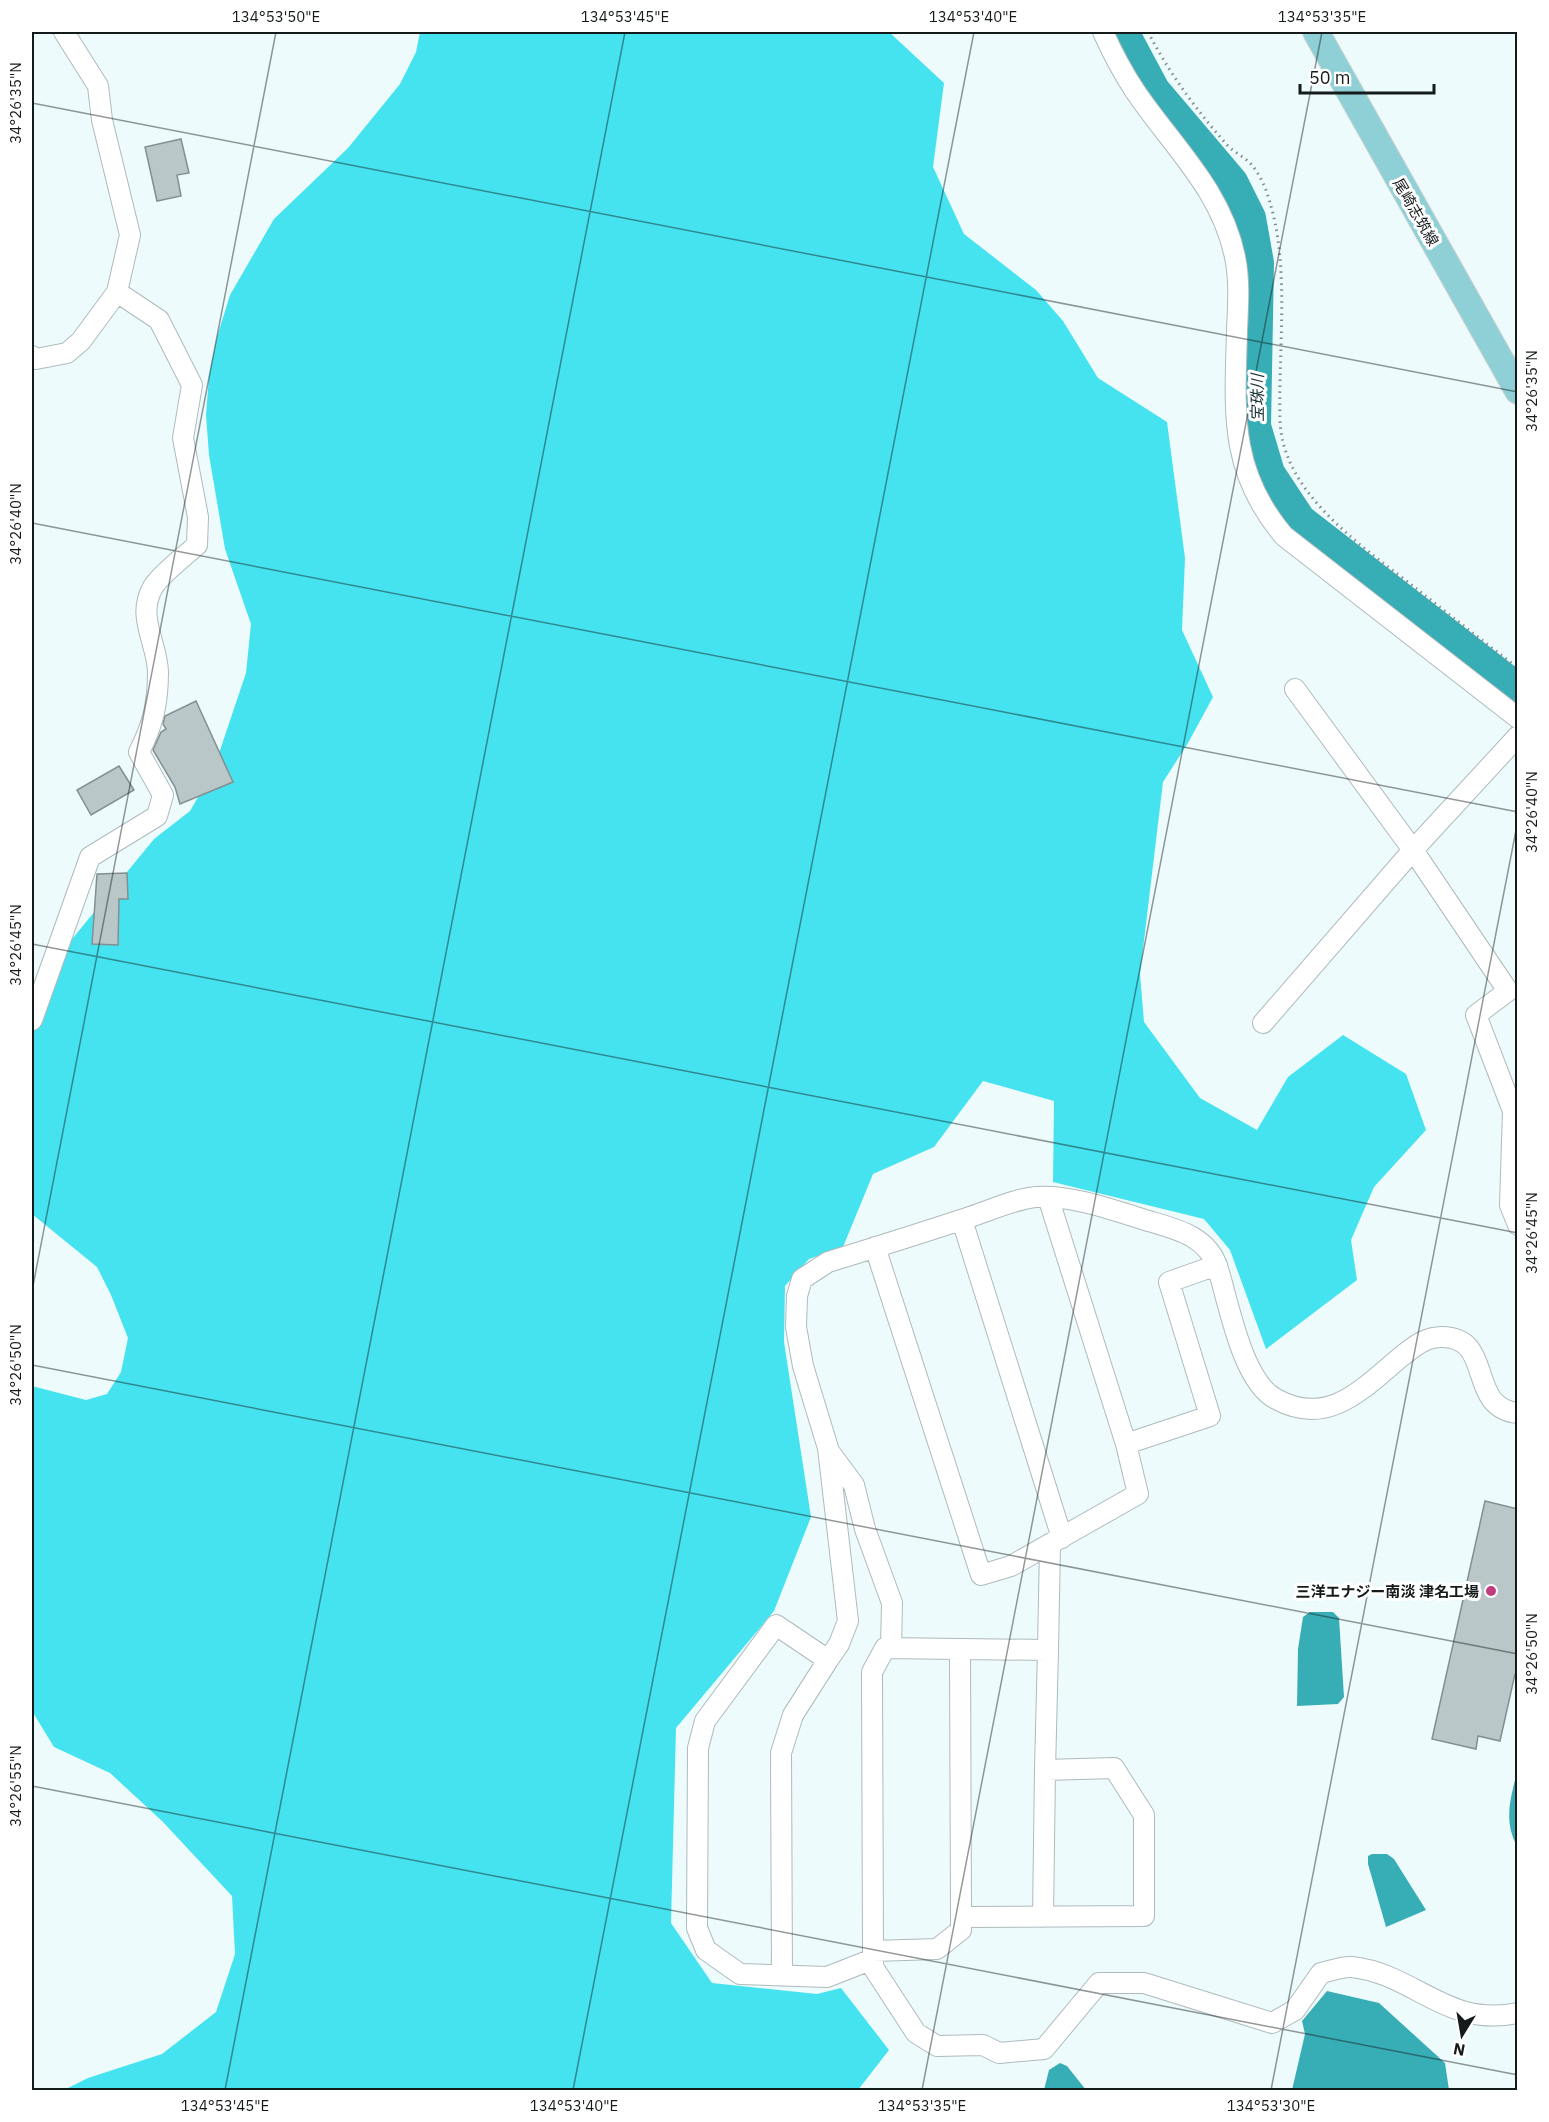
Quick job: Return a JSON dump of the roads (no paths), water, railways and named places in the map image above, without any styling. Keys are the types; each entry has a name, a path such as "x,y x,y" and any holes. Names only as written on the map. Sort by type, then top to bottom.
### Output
{"main road":[{"name":"尾崎志筑線","path":"1316,32 1518,391"}],"street":[{"path":"32,356 36,359 67,353 81,341 117,292 130,235 102,120 98,86 64,32"},
{"path":"1102,32 1134,90 1193,165 1214,198 1227,230 1237,271 1238,442 1245,472 1262,508 1284,536 1518,718"},
{"path":"32,1020 90,857 157,816 163,795 139,752 153,725 158,671 154,642 144,621 153,587 197,545 198,518 183,438 192,386 159,320 117,292"},
{"path":"1295,689 1413,850 1508,991 1476,1015 1513,1111 1510,1204 1518,1225"},
{"path":"1263,1023 1413,850 1518,736"},
{"path":"782,1977 781,1753 794,1715 839,1644 849,1621 828,1448 803,1366 796,1327 797,1296 802,1279 828,1262 1035,1197 1091,1204 1189,1234 1207,1247 1217,1265 1253,1376 1275,1399 1302,1409 1320,1409 1339,1404 1423,1341 1444,1337 1455,1339 1473,1353 1489,1399 1501,1408 1518,1413"},
{"path":"875,1247 981,1575 1011,1566 1138,1494 1126,1444 1048,1197"},
{"path":"962,1220 1056,1541 1048,1650 1043,1917"},
{"path":"1126,1444 1210,1416 1169,1282 1217,1265"},
{"path":"828,1448 854,1485 865,1529 892,1603 891,1647"},
{"path":"828,1660 776,1625 705,1721 698,1748 697,1928 706,1950 740,1974 827,1977 873,1955 937,1949 961,1930 960,1649"},
{"path":"1048,1650 891,1647 885,1648 872,1672 873,1967 916,2033 937,2046 983,2045 999,2053 1044,2049 1099,1983 1144,1983 1272,2023 1295,2010 1321,1973 1350,1966 1377,1972 1446,2007 1475,2016 1500,2017 1518,2013"},
{"path":"961,1917 1144,1916 1144,1815 1114,1768 1045,1770"}],"waterway":[{"name":"宝珠川","path":"1123,32 1154,90 1232,182 1250,218 1258,263 1255,426 1269,473 1300,520 1518,689"}],"place":[{"name":"三洋エナジー南淡 津名工場","path":"1491,1591"}]}
